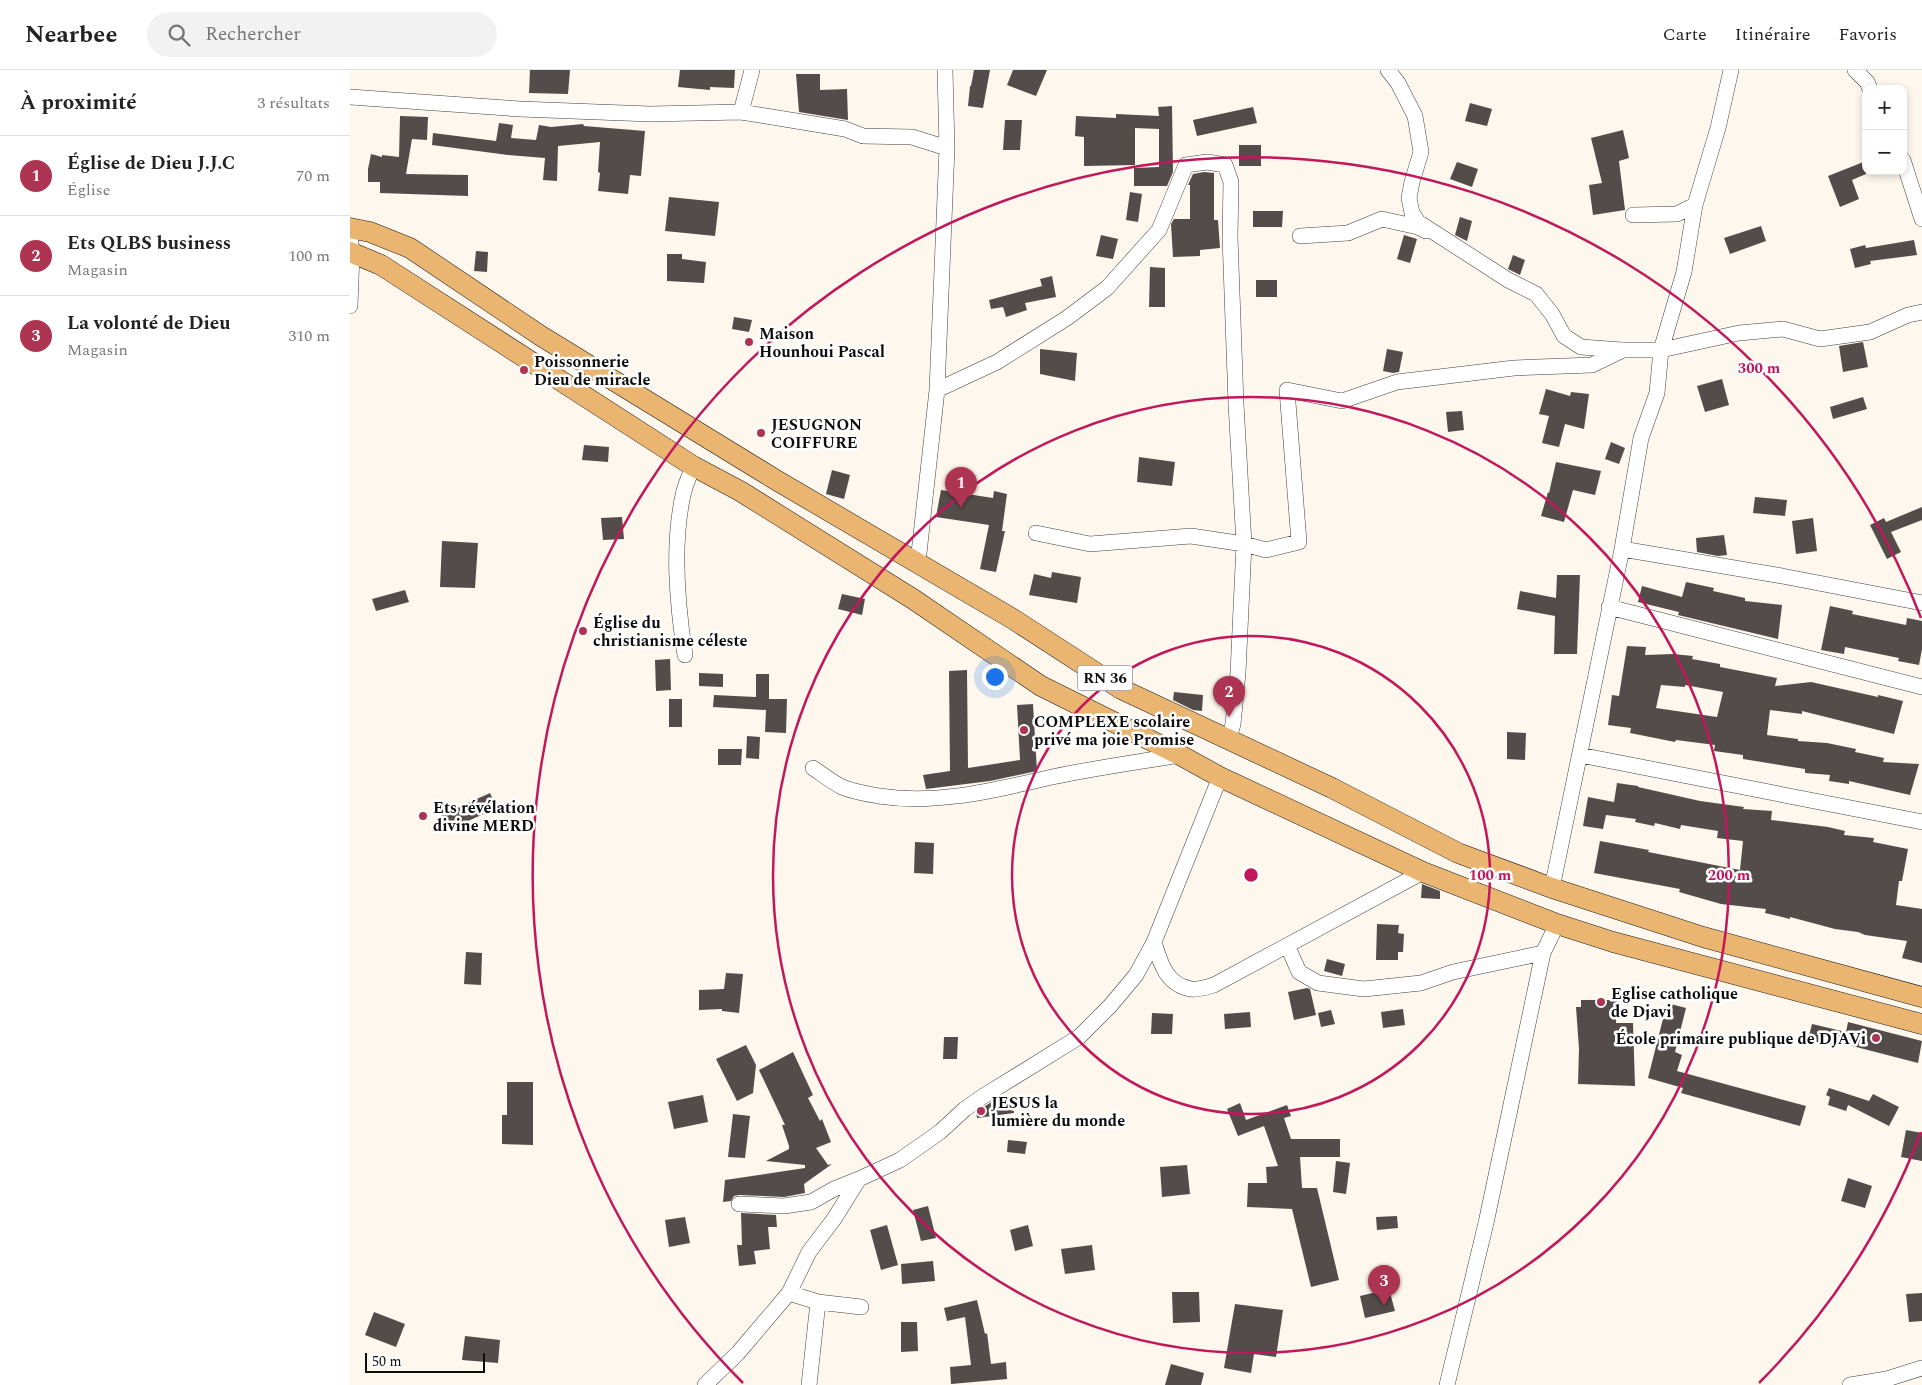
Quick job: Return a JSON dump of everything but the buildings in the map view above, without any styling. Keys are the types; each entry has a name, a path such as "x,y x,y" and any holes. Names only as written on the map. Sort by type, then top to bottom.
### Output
{"main road":[{"name":"RN 36","path":"350,228 370,232 410,248 558,346 776,480 1013,619 1122,689 1332,788 1458,853 1552,888 1703,936 1922,997"},
{"name":"RN 36","path":"351,248 381,265 693,466 740,491 913,599 1041,686 1220,777 1423,872 1557,924 1613,942 1922,1024"}],"street":[{"path":"741,112 752,70"},
{"path":"918,562 937,390 947,148 945,70"},
{"path":"1388,70 1398,83 1415,116 1421,152 1409,198 1412,212 1418,222 1508,280 1536,294 1552,314 1564,336 1581,347 1661,350 1739,333 1783,329 1820,338 1870,332 1908,315 1922,312"},
{"path":"1552,888 1622,549 1641,438 1657,393 1661,350 1684,272 1695,205 1718,128 1731,70"},
{"path":"1855,70 1868,85"},
{"path":"350,97 529,110 650,114 741,112 845,129 863,136 912,137 947,148"},
{"path":"937,390 997,362 1067,318 1107,288 1159,230 1186,165 1208,162 1225,165 1231,182 1230,237 1236,404 1244,544 1238,673 1233,724 1229,739"},
{"path":"1907,172 1922,219"},
{"path":"1633,215 1677,214 1695,205"},
{"path":"1300,236 1348,233 1382,219 1418,227 1460,249"},
{"path":"350,306 351,248"},
{"path":"1036,533 1090,544 1191,536 1244,544 1266,550 1300,542 1287,390 1342,402 1397,382 1514,368 1592,365 1623,350"},
{"path":"685,655 679,614 678,526 683,494 693,466"},
{"path":"1622,549 1782,576 1922,604"},
{"path":"1609,607 1922,687"},
{"path":"813,768 842,786 862,793 923,799 1010,787 1054,777 1180,755"},
{"path":"1580,755 1922,822"},
{"path":"739,1204 784,1206 811,1202 900,1160 940,1132 965,1109 982,1097 1079,1037 1110,1006 1136,975 1154,942 1220,777"},
{"path":"1154,942 1162,968 1176,984 1192,989 1214,985 1288,947 1345,913 1423,872"},
{"path":"1447,1385 1486,1223 1544,953 1557,924"},
{"path":"1288,947 1299,972 1318,982 1364,989 1421,983 1453,972 1544,953"},
{"path":"705,1385 738,1353 789,1293 808,1252 834,1219 859,1179"},
{"path":"789,1293 818,1302 861,1307"},
{"path":"810,1385 818,1302"},
{"path":"1850,1385 1887,1379 1922,1368"}],"place":[{"name":"Maison Hounhoui Pascal","path":"749,342"},
{"name":"Poissonnerie Dieu de miracle","path":"524,370"},
{"name":"JESUGNON COIFFURE","path":"761,433"},
{"name":"Église de Dieu J.J.C","path":"961,508"},
{"name":"Église du christianisme céleste","path":"583,631"},
{"name":"Ets QLBS business","path":"1229,717"},
{"name":"COMPLEXE scolaire privé ma joie Promise","path":"1024,730"},
{"name":"Ets révélation divine MERD","path":"423,816"},
{"name":"Eglise catholique de Djavi","path":"1601,1002"},
{"name":"École primaire publique de DJAVi","path":"1876,1038"},
{"name":"JESUS la lumière du monde","path":"981,1111"},
{"name":"La volonté de Dieu","path":"1384,1306"}]}
